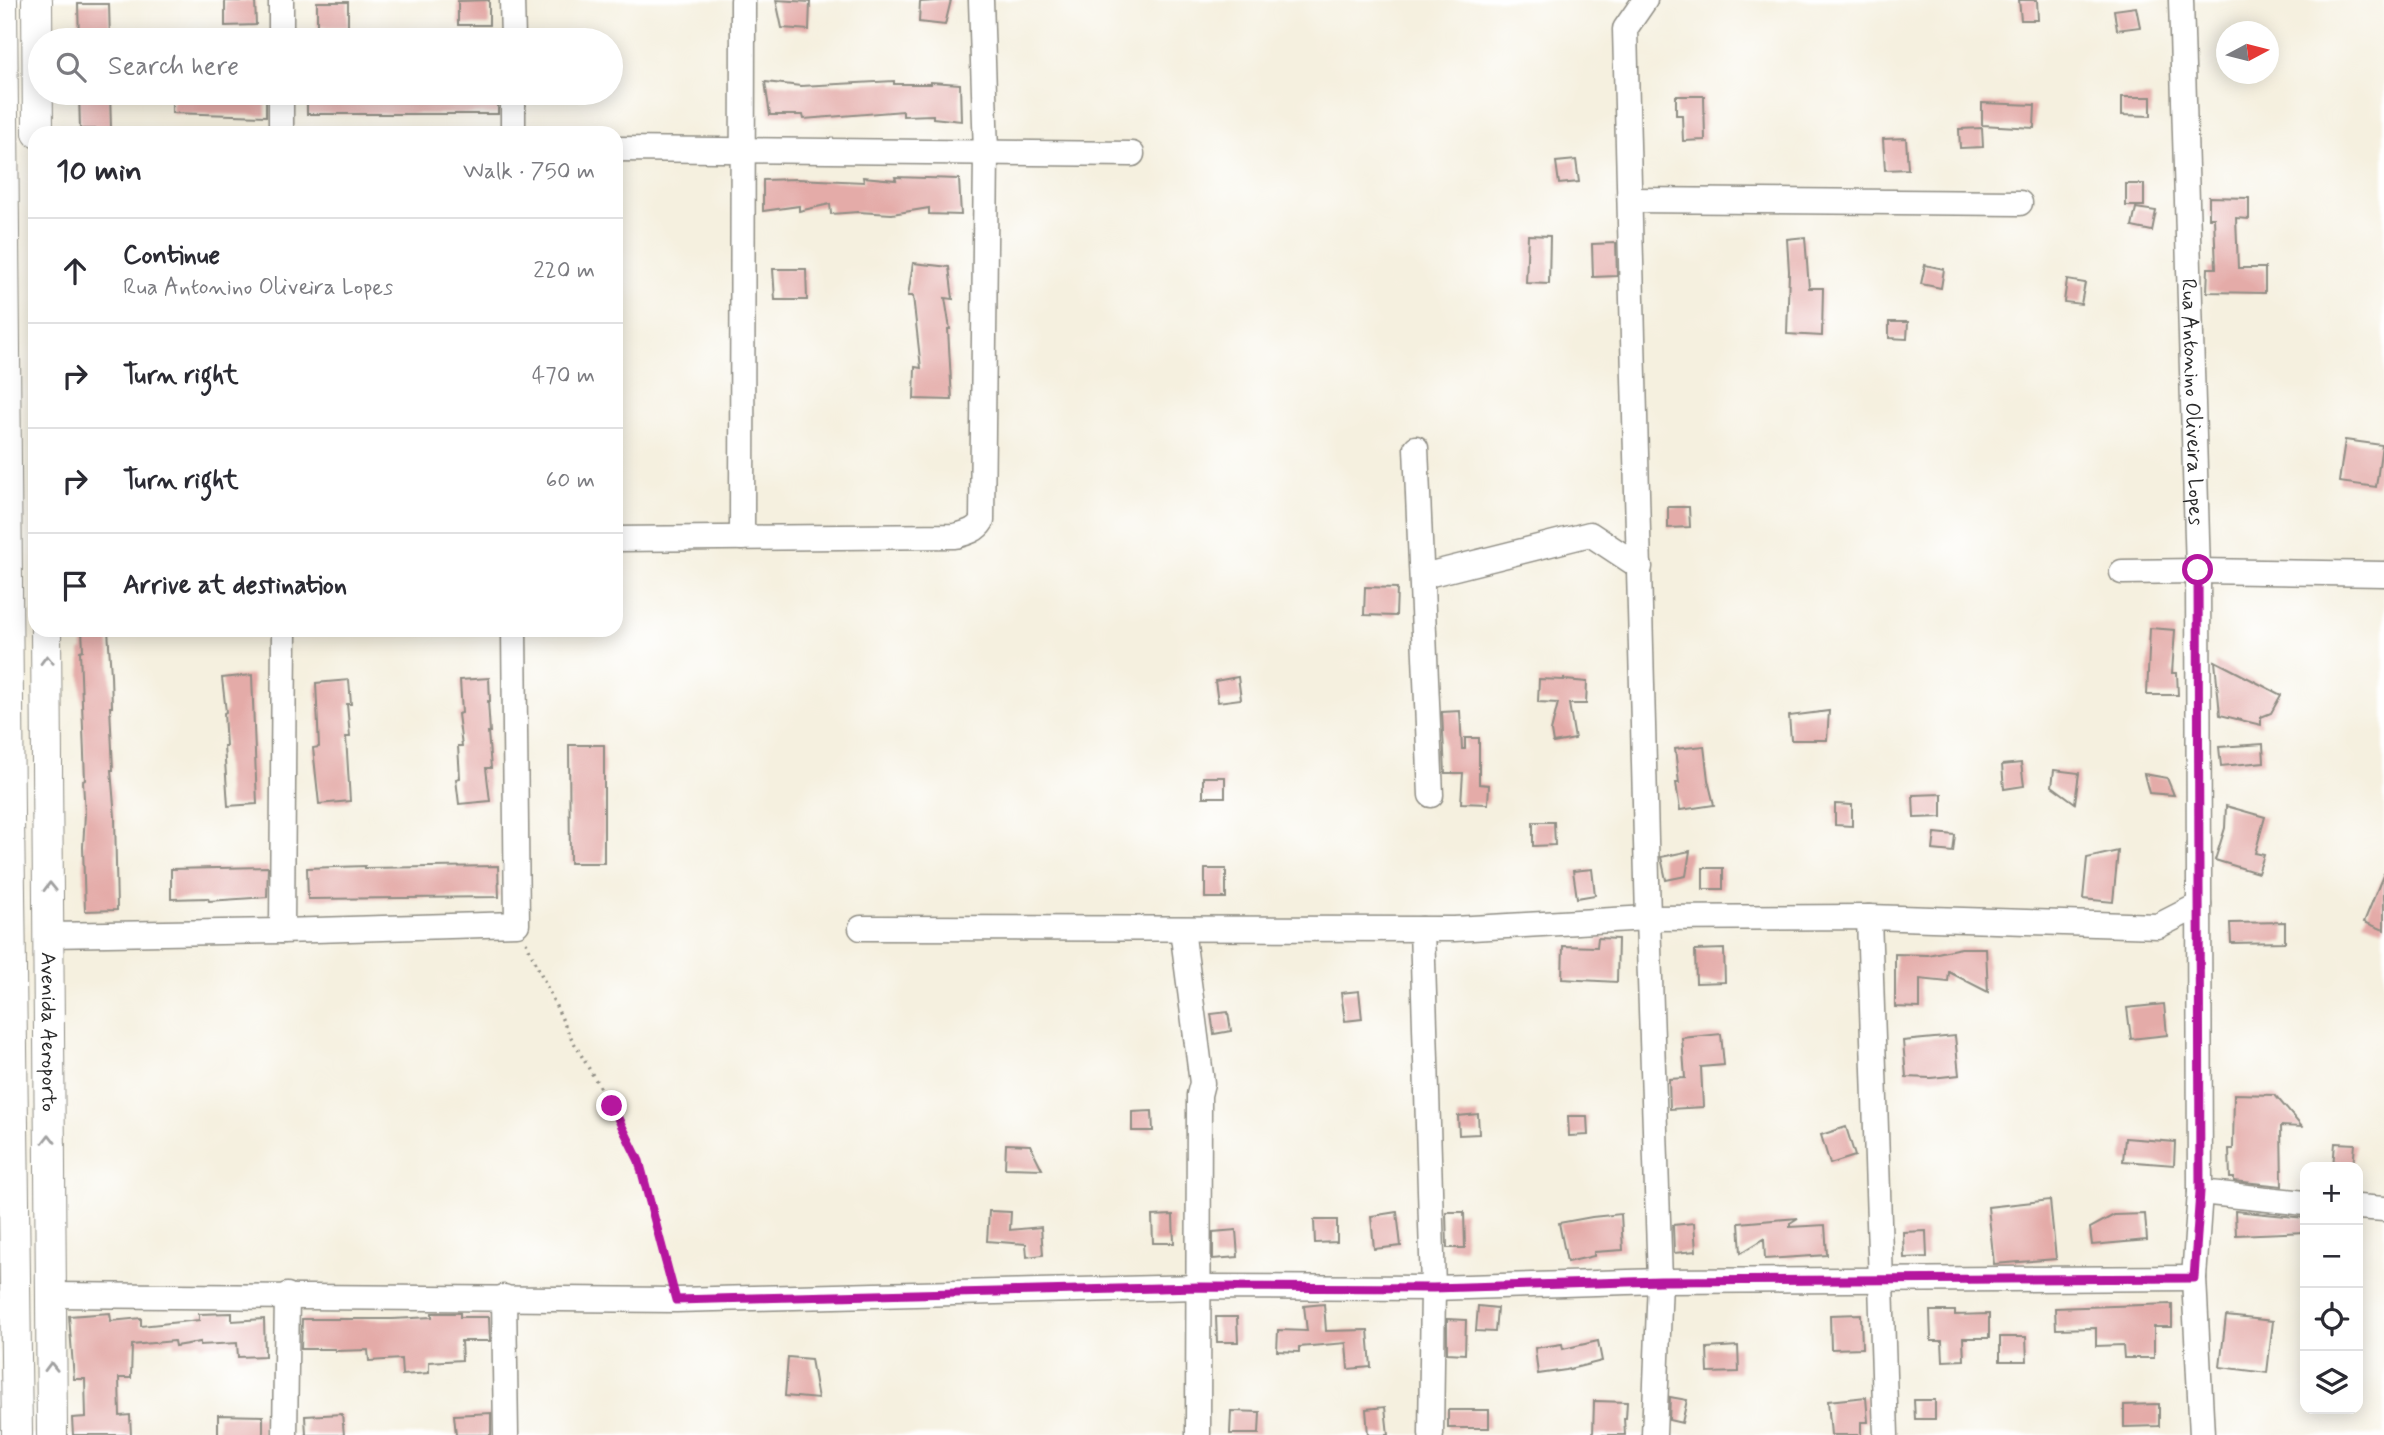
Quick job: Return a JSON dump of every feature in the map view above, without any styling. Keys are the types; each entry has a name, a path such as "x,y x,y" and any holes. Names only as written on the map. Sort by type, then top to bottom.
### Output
{"street":[{"name":"Avenida Aeroporto","path":"2,0 9,803 8,1353 17,1435"},
{"path":"37,0 37,28"},
{"path":"281,0 281,28"},
{"path":"512,0 513,28"},
{"path":"742,538 743,0"},
{"path":"623,539 955,536 971,532 979,526 982,521 986,153 981,0"},
{"path":"1645,0 1626,29 1648,918 1660,1281 1654,1435"},
{"name":"Rua Antonino Oliveira Lopes","path":"2181,0 2198,570 2200,1192 2194,1278 2202,1435"},
{"path":"38,105 38,126"},
{"path":"281,105 281,126"},
{"path":"513,105 513,126"},
{"path":"623,149 1132,154"},
{"path":"1630,200 2020,203"},
{"path":"1416,448 1431,795"},
{"path":"1423,576 1590,534 1640,567"},
{"path":"2122,572 2198,570 2384,574"},
{"name":"Avenida Aeroporto","path":"47,637 49,1295 52,1435"},
{"path":"282,931 284,637"},
{"path":"50,935 517,924 514,637"},
{"path":"861,929 1454,929 1648,918 1869,917 2158,926 2199,905"},
{"path":"1869,917 1885,1435"},
{"path":"1182,929 1202,1083 1199,1095 1198,1435"},
{"path":"1422,929 1433,1288 1431,1435"},
{"path":"2200,1192 2300,1202"},
{"path":"2363,1207 2384,1209"},
{"path":"49,1295 676,1300 1198,1287 1433,1288 1660,1281 2194,1278"},
{"path":"285,1435 287,1295"},
{"path":"504,1297 506,1435"}],"path":[{"path":"517,924 569,1034 628,1136 639,1161 676,1300"}],"building":[{"path":"489,0 489,25 458,25 458,1"},
{"path":"776,0 810,2 809,30 782,28"},
{"path":"951,0 945,25 919,22 920,2"},
{"path":"2019,0 2037,0 2038,20 2021,20"},
{"path":"225,1 255,1 256,25 225,26"},
{"path":"317,2 348,2 348,27 317,27"},
{"path":"78,4 109,4 110,28 79,28"},
{"path":"2136,7 2140,27 2117,30 2114,10"},
{"path":"894,81 894,84 960,84 961,121 933,118 933,115 903,116 903,111 804,119 803,115 770,115 765,82 801,86"},
{"path":"1676,96 1704,96 1705,140 1683,141 1682,115 1676,115"},
{"path":"2122,97 2151,97 2151,116 2122,115"},
{"path":"1982,103 2035,105 2034,128 1982,125"},
{"path":"79,105 110,105 111,126 80,126"},
{"path":"172,105 266,105 266,116 172,113"},
{"path":"307,105 498,105 498,114 307,114"},
{"path":"1982,128 1983,147 1960,148 1959,129"},
{"path":"1906,138 1908,169 1885,170 1883,139"},
{"path":"1576,160 1579,182 1559,184 1556,162"},
{"path":"863,177 896,180 895,177 959,179 961,215 929,214 929,208 892,214 831,214 830,204 799,211 799,206 763,211 763,180 864,182"},
{"path":"2126,184 2144,184 2144,206 2126,206"},
{"path":"2209,197 2249,198 2249,219 2236,218 2238,268 2265,268 2265,293 2207,292 2208,268 2216,268 2214,218 2209,218"},
{"path":"2136,208 2156,211 2152,231 2132,227"},
{"path":"1528,235 1550,236 1549,284 1526,283"},
{"path":"1805,237 1809,288 1823,288 1822,336 1787,334 1787,239"},
{"path":"1616,243 1617,276 1593,277 1592,244"},
{"path":"913,263 949,267 953,299 945,298 950,329 952,400 914,399 915,367 921,368 913,296 908,296"},
{"path":"1925,265 1944,269 1941,288 1921,284"},
{"path":"773,269 806,269 807,300 775,300"},
{"path":"2067,280 2085,283 2081,304 2064,302"},
{"path":"1889,322 1908,322 1907,339 1889,338"},
{"path":"2345,440 2382,445 2376,487 2339,482"},
{"path":"1668,507 1689,507 1690,527 1668,528"},
{"path":"1365,587 1397,588 1396,616 1364,615"},
{"path":"2150,628 2175,630 2172,673 2177,673 2178,695 2147,695"},
{"path":"82,637 108,637 117,910 85,911 85,780 80,651 83,650"},
{"path":"2215,661 2281,695 2271,713 2261,717 2261,725 2220,715"},
{"path":"252,675 257,804 228,806 224,746 226,712 222,678"},
{"path":"1238,677 1241,699 1218,702 1215,681"},
{"path":"1564,677 1565,680 1587,682 1586,704 1569,704 1575,739 1553,743 1551,731 1558,703 1538,702 1539,679 1564,680"},
{"path":"489,678 488,732 491,768 486,768 490,801 459,804 456,779 460,778 458,746 462,746 458,714 462,713 460,680"},
{"path":"349,680 351,704 347,704 350,737 346,737 350,801 319,804 313,748 319,747 316,683"},
{"path":"1460,711 1462,749 1465,749 1465,738 1479,738 1479,784 1489,785 1488,804 1461,803 1463,773 1445,773 1442,712"},
{"path":"1829,711 1827,740 1791,740 1789,716"},
{"path":"2263,744 2264,762 2221,766 2219,747"},
{"path":"569,745 604,745 604,863 570,863"},
{"path":"1704,746 1714,805 1680,810 1675,749"},
{"path":"2021,763 2024,786 2004,789 2002,765"},
{"path":"2054,770 2079,773 2075,803 2052,786"},
{"path":"2144,774 2167,778 2174,795 2149,793"},
{"path":"1203,777 1225,777 1225,797 1203,797"},
{"path":"1942,794 1942,817 1914,818 1913,795"},
{"path":"1835,804 1852,805 1852,826 1835,825"},
{"path":"2226,806 2265,817 2255,853 2264,855 2258,873 2215,860 2225,828"},
{"path":"1533,822 1554,822 1555,845 1533,846"},
{"path":"1935,833 1955,835 1953,852 1933,850"},
{"path":"1690,851 1686,876 1666,880 1661,857"},
{"path":"2118,851 2113,902 2083,899 2087,858"},
{"path":"498,866 499,897 308,899 307,868"},
{"path":"268,867 267,897 209,901 208,898 171,899 171,869"},
{"path":"1703,868 1723,868 1723,889 1703,889"},
{"path":"1205,869 1226,869 1226,898 1205,898"},
{"path":"1592,869 1595,895 1577,898 1573,871"},
{"path":"2384,873 2384,930 2364,922"},
{"path":"2285,922 2285,942 2231,943 2230,923"},
{"path":"1598,938 1618,939 1617,982 1562,979 1563,946 1597,947"},
{"path":"1961,948 1986,948 1988,992 1949,972 1948,982 1920,979 1920,1008 1895,1007 1895,954 1928,955"},
{"path":"1724,949 1725,982 1696,983 1695,950"},
{"path":"1359,991 1362,1019 1345,1021 1341,993"},
{"path":"2164,1004 2167,1035 2131,1039 2127,1008"},
{"path":"1228,1012 1231,1031 1214,1034 1211,1014"},
{"path":"1721,1034 1724,1065 1701,1067 1703,1107 1670,1109 1669,1079 1685,1078 1682,1038"},
{"path":"1955,1036 1959,1075 1906,1077 1903,1041"},
{"path":"2234,1094 2275,1095 2302,1127 2281,1126 2282,1186 2234,1181 2234,1178 2230,1178 2229,1149 2233,1149"},
{"path":"1152,1111 1153,1131 1132,1131 1132,1112"},
{"path":"1478,1114 1479,1134 1459,1135 1458,1116"},
{"path":"1568,1116 1587,1116 1588,1135 1569,1136"},
{"path":"1846,1127 1855,1156 1830,1164 1821,1135"},
{"path":"2125,1138 2175,1142 2174,1165 2123,1161"},
{"path":"2335,1143 2355,1144 2353,1162 2333,1162"},
{"path":"1006,1144 1030,1145 1042,1169 1005,1168"},
{"path":"2050,1200 2056,1259 1994,1264 1988,1207"},
{"path":"989,1211 1011,1212 1010,1230 1041,1227 1043,1255 1027,1257 1026,1244 987,1241"},
{"path":"2235,1211 2300,1218 2300,1232 2236,1235"},
{"path":"1397,1212 1401,1246 1374,1249 1371,1216"},
{"path":"1446,1212 1464,1212 1465,1248 1447,1248"},
{"path":"1621,1214 1623,1250 1594,1252 1594,1256 1567,1262 1559,1223"},
{"path":"2145,1214 2147,1240 2092,1245 2090,1228 2114,1215"},
{"path":"1173,1215 1174,1243 1153,1243 1152,1216"},
{"path":"1798,1218 1790,1223 1790,1227 1825,1225 1827,1255 1765,1259 1764,1239 1741,1253 1739,1223"},
{"path":"1314,1220 1337,1220 1337,1242 1315,1243"},
{"path":"1694,1223 1696,1251 1674,1253 1673,1225"},
{"path":"1236,1230 1238,1257 1213,1259 1213,1232"},
{"path":"1926,1231 1927,1257 1904,1258 1903,1232"},
{"path":"1324,1304 1326,1331 1368,1330 1371,1367 1348,1369 1346,1343 1299,1347 1299,1352 1277,1351 1278,1330 1307,1331 1304,1306"},
{"path":"2172,1304 2172,1327 2154,1327 2154,1358 2124,1358 2123,1345 2096,1346 2096,1328 2056,1329 2055,1308"},
{"path":"1478,1306 1497,1308 1495,1332 1476,1331"},
{"path":"1930,1311 1955,1311 1955,1315 1989,1314 1989,1338 1963,1338 1964,1360 1943,1361 1942,1341 1931,1341"},
{"path":"110,1313 111,1321 141,1318 141,1326 199,1320 199,1314 232,1313 232,1321 264,1319 265,1356 238,1357 237,1343 200,1345 200,1342 175,1346 174,1341 132,1345 131,1378 119,1378 120,1416 130,1415 131,1435 73,1435 72,1418 86,1417 85,1379 74,1379 69,1316"},
{"path":"432,1313 489,1317 490,1341 461,1341 462,1360 429,1362 429,1373 402,1375 401,1359 369,1361 368,1350 301,1349 302,1319 392,1319 432,1317"},
{"path":"1861,1314 1862,1348 1831,1349 1830,1315"},
{"path":"2226,1316 2273,1321 2267,1373 2220,1367"},
{"path":"1216,1317 1237,1317 1238,1342 1217,1342"},
{"path":"1447,1319 1466,1320 1465,1354 1447,1353"},
{"path":"2000,1337 2026,1337 2027,1361 2000,1361"},
{"path":"1598,1341 1602,1361 1538,1374 1535,1348 1562,1344 1563,1349"},
{"path":"1738,1346 1739,1372 1708,1373 1707,1348"},
{"path":"788,1357 811,1359 818,1399 785,1396"},
{"path":"1670,1397 1687,1400 1682,1423 1669,1420"},
{"path":"1866,1397 1868,1422 1861,1422 1861,1435 1831,1435 1828,1401"},
{"path":"1914,1400 1935,1400 1935,1419 1915,1419"},
{"path":"1594,1401 1627,1402 1625,1435 1593,1435"},
{"path":"2159,1404 2159,1426 2124,1427 2124,1405"},
{"path":"1385,1407 1388,1435 1368,1435 1366,1409"},
{"path":"1448,1410 1489,1410 1489,1428 1448,1428"},
{"path":"1231,1411 1260,1412 1259,1434 1230,1434"},
{"path":"491,1413 491,1435 456,1435 454,1415"},
{"path":"342,1414 344,1435 306,1435 305,1416"},
{"path":"218,1415 263,1416 263,1435 218,1435"}],"route":[{"path":"612,1106 639,1161 676,1300 1198,1287 1433,1288 1660,1281 2194,1278 2200,1192 2198,570"}]}
